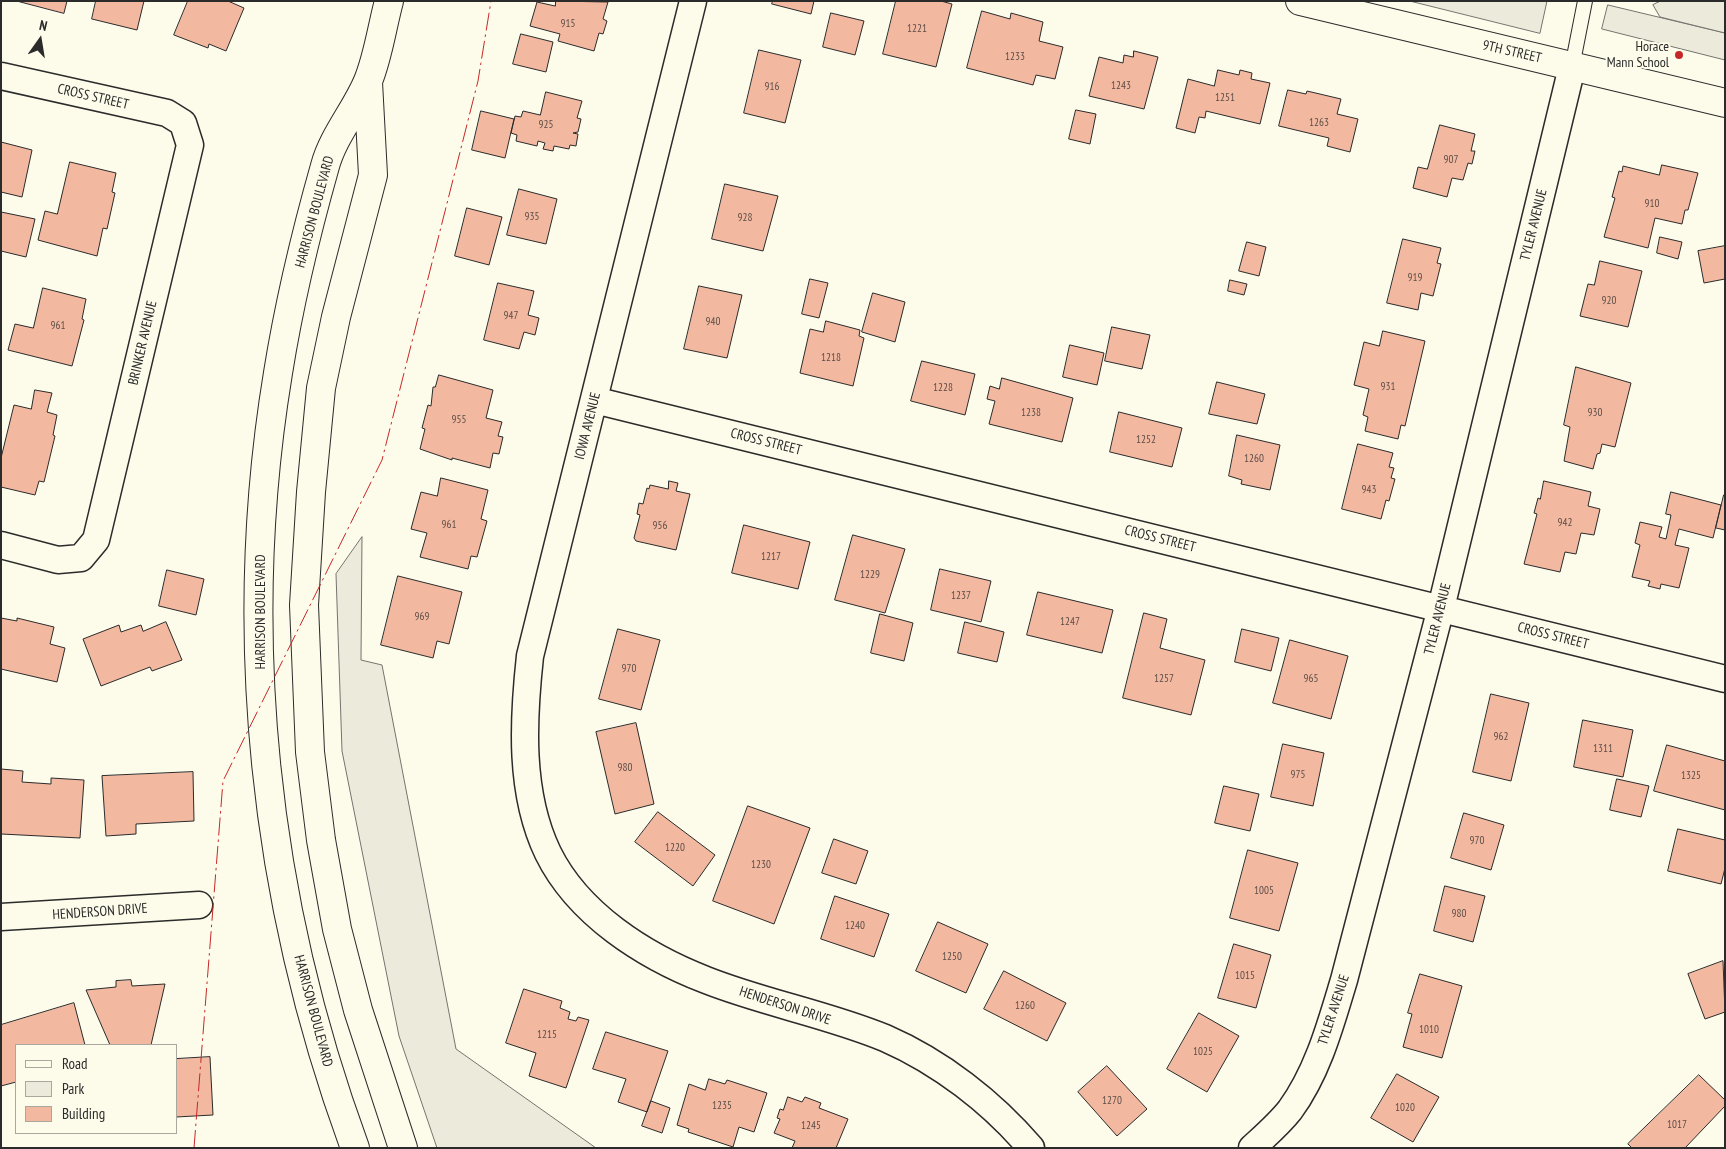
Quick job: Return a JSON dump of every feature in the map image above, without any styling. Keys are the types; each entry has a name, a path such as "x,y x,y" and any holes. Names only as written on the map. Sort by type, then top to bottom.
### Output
{"main road":[{"name":"HARRISON BOULEVARD","path":"355,1148 316,1028 277,855 265,763 258,614 263,504 277,377 285,335 326,161 368,81 389,1"},
{"name":"9TH STREET","path":"1300,1 1725,103"},
{"name":"HARRISON BOULEVARD","path":"368,81 372,175 336,317 321,388 310,492 304,605 310,752 321,840 335,919 358,1010 404,1148"}],"street":[{"name":"IOWA AVENUE","path":"548,853 536,819 528,778 525,729 526,692 530,656 693,1"},
{"name":"TYLER AVENUE","path":"1252,1148 1271,1131 1290,1109 1310,1074 1327,1036 1344,980 1441,608 1572,67"},
{"name":"CROSS STREET","path":"1,76 167,113 183,123"},
{"name":"BRINKER AVENUE","path":"1,545 58,560 81,558 96,540 190,145 183,123"},
{"name":"CROSS STREET","path":"594,400 1725,679"},
{"name":"HENDERSON DRIVE","path":"548,853 571,887 598,916 629,942 706,980 884,1038 926,1059 961,1083 988,1106 1031,1148"},
{"name":"HENDERSON DRIVE","path":"1,917 199,905"}],"lane":[{"path":"1572,67 1585,1"}],"green space":[{"path":"1410,1 1547,1 1540,33"},
{"path":"1608,5 1725,33 1725,60 1602,29"},
{"path":"362,537 361,660 382,665 456,1049 596,1148 437,1148 399,1036 342,751 336,574"}],"shaded area":[{"path":"1661,1 1725,1 1725,33 1660,17 1653,5"}],"building":[{"path":"17,1 67,1 64,13"},
{"path":"96,1 144,1 137,30 92,19"},
{"path":"188,1 228,1 244,8 226,51 209,44 208,48 174,35"},
{"path":"556,1 608,2 603,19 607,21 603,34 599,33 594,51 558,41 560,34 530,26 537,2 555,6"},
{"path":"773,1 814,1 811,14 772,4"},
{"path":"896,1 941,1 952,4 936,67 883,54"},
{"path":"982,11 1010,19 1011,13 1043,22 1039,41 1063,47 1055,79 1036,75 1033,85 967,68"},
{"path":"831,13 864,21 855,55 823,47"},
{"path":"521,34 553,42 546,72 513,64"},
{"path":"759,50 801,60 785,123 744,113"},
{"path":"1134,51 1158,57 1144,109 1089,96 1099,57 1123,63 1124,55 1133,57"},
{"path":"1218,70 1239,75 1240,70 1252,73 1251,79 1270,83 1260,124 1206,111 1205,118 1199,117 1195,133 1176,128 1188,79 1214,86"},
{"path":"1288,90 1306,94 1307,91 1341,99 1337,114 1358,119 1350,152 1327,146 1329,138 1279,126"},
{"path":"546,92 582,101 577,118 581,119 578,132 573,133 578,134 576,146 570,145 569,149 554,146 553,151 543,149 545,143 538,141 537,146 516,141 517,135 511,133 515,116 521,117 523,111 540,115"},
{"path":"1076,110 1096,114 1090,144 1069,139"},
{"path":"481,111 514,119 505,158 472,150"},
{"path":"1440,125 1475,134 1471,151 1475,151 1472,164 1468,163 1463,180 1452,178 1447,197 1413,188 1418,167 1427,169"},
{"path":"1,142 32,150 22,197 1,192"},
{"path":"70,162 116,173 112,192 115,193 107,229 103,228 97,256 38,240 45,211 57,214"},
{"path":"1662,165 1698,173 1688,210 1685,210 1682,224 1655,218 1648,248 1604,237 1615,198 1612,197 1619,171 1622,172 1623,166 1659,175"},
{"path":"725,184 778,196 763,251 712,239"},
{"path":"519,189 557,199 546,244 507,235"},
{"path":"467,208 502,217 489,265 455,256"},
{"path":"1,212 35,219 26,257 1,251"},
{"path":"1660,237 1682,242 1678,259 1657,253"},
{"path":"1403,239 1441,248 1437,263 1441,264 1433,296 1421,293 1418,310 1387,303"},
{"path":"1247,242 1266,247 1259,276 1239,271"},
{"path":"1725,246 1725,279 1704,283 1698,251"},
{"path":"1600,261 1642,271 1628,327 1580,316 1588,284 1594,285"},
{"path":"810,279 828,283 819,318 802,314"},
{"path":"1230,280 1247,284 1244,295 1228,291"},
{"path":"498,283 534,291 528,315 539,318 535,335 524,332 519,349 484,340"},
{"path":"699,286 742,295 727,358 684,349"},
{"path":"43,288 86,299 82,319 84,320 72,366 8,350 15,324 33,328"},
{"path":"873,293 905,302 895,342 862,332"},
{"path":"826,321 860,330 859,336 864,338 853,386 800,373 810,329 823,332"},
{"path":"1112,327 1150,335 1142,369 1105,361"},
{"path":"1383,331 1425,341 1405,426 1401,425 1398,439 1365,431 1368,417 1363,415 1369,389 1354,385 1364,342 1379,346"},
{"path":"1070,345 1104,353 1097,385 1063,377"},
{"path":"922,361 975,374 965,415 911,401"},
{"path":"1576,367 1631,383 1615,447 1602,444 1593,469 1564,461 1570,427 1564,425"},
{"path":"439,375 493,390 486,418 502,422 498,436 503,437 499,454 493,453 490,468 452,458 452,460 420,449 425,429 422,428 428,405 431,406 433,387 435,387"},
{"path":"1002,378 1073,398 1062,442 989,424 995,401 987,399 990,386 999,389"},
{"path":"1217,382 1265,394 1257,424 1209,414"},
{"path":"35,390 52,393 47,412 57,415 53,435 55,436 44,482 39,481 35,495 1,487 1,458 14,405 31,409"},
{"path":"1119,412 1182,428 1172,467 1110,452"},
{"path":"1237,435 1280,445 1270,490 1241,484 1242,480 1229,476"},
{"path":"1358,444 1393,453 1389,467 1394,468 1391,478 1395,479 1389,501 1386,500 1381,519 1342,509"},
{"path":"441,478 488,490 481,519 487,521 477,557 471,556 468,569 420,557 427,533 411,529 421,492 437,496"},
{"path":"669,481 678,483 676,491 690,494 676,550 636,541 634,538 640,515 637,514 639,503 643,504 647,488 649,489 650,485 668,489"},
{"path":"1544,481 1591,492 1588,506 1600,509 1594,535 1581,533 1576,554 1565,552 1560,572 1524,564 1537,514 1534,513 1538,498 1540,499"},
{"path":"1671,492 1721,505 1713,538 1679,529 1675,545 1689,548 1679,588 1661,584 1660,589 1648,586 1650,581 1632,577 1640,545 1635,543 1640,522 1662,527 1659,537 1666,539 1671,515 1666,514"},
{"path":"1725,495 1725,530 1716,528"},
{"path":"744,525 810,542 798,589 732,573"},
{"path":"853,535 905,549 885,613 835,600"},
{"path":"940,569 991,581 981,622 931,610"},
{"path":"167,570 204,579 196,615 159,606"},
{"path":"398,576 462,592 449,644 437,641 433,658 381,645"},
{"path":"1038,592 1113,610 1102,653 1027,635"},
{"path":"1144,613 1167,619 1160,648 1205,660 1191,715 1123,698"},
{"path":"880,614 913,623 904,661 871,653"},
{"path":"1,618 17,621 17,618 54,627 50,644 65,648 57,682 1,669"},
{"path":"166,622 182,660 152,671 150,667 101,686 83,639 119,625 121,632 141,625 143,631"},
{"path":"965,622 1004,632 997,662 958,653"},
{"path":"618,629 660,640 641,710 599,699"},
{"path":"1242,629 1279,638 1271,671 1235,662"},
{"path":"1290,640 1348,656 1331,719 1273,703"},
{"path":"1491,694 1529,703 1511,781 1473,772"},
{"path":"1583,720 1633,730 1623,777 1574,767"},
{"path":"636,723 654,804 615,814 596,732"},
{"path":"1283,744 1324,753 1313,806 1271,797"},
{"path":"1667,745 1725,761 1725,810 1654,791"},
{"path":"1,769 23,771 22,782 51,784 51,778 84,780 80,838 1,834"},
{"path":"193,772 194,821 136,824 136,834 106,836 102,776"},
{"path":"1617,779 1649,786 1641,817 1610,810"},
{"path":"1224,786 1259,794 1250,831 1215,823"},
{"path":"748,806 810,828 774,924 713,901"},
{"path":"658,812 715,855 693,886 635,842"},
{"path":"1464,813 1504,825 1491,870 1451,858"},
{"path":"1678,829 1725,840 1725,868 1721,884 1668,871"},
{"path":"834,839 868,851 856,884 822,873"},
{"path":"1248,850 1298,863 1279,931 1230,918"},
{"path":"1445,886 1485,896 1473,942 1434,931"},
{"path":"835,896 889,914 874,957 821,939"},
{"path":"938,922 988,944 966,993 916,971"},
{"path":"1234,944 1271,955 1256,1008 1218,998"},
{"path":"1723,961 1725,1012 1705,1019 1688,974"},
{"path":"1004,971 1066,1003 1047,1041 984,1009"},
{"path":"1420,974 1462,986 1442,1058 1403,1047 1412,1014 1408,1013"},
{"path":"131,980 132,986 165,984 151,1044 110,1044 86,990 116,987 116,981"},
{"path":"524,989 562,1001 560,1008 570,1012 568,1019 576,1021 578,1017 589,1020 566,1088 529,1076 536,1053 506,1043"},
{"path":"74,1003 85,1044 15,1044 15,1082 1,1086 1,1025"},
{"path":"1199,1013 1239,1036 1207,1092 1167,1069"},
{"path":"606,1032 668,1051 647,1112 618,1102 626,1079 593,1069"},
{"path":"210,1057 213,1115 178,1117 178,1059"},
{"path":"1107,1066 1147,1109 1117,1136 1078,1092"},
{"path":"1397,1074 1439,1097 1413,1142 1371,1118"},
{"path":"1699,1075 1725,1100 1725,1106 1685,1148 1632,1148 1628,1144"},
{"path":"709,1079 725,1084 727,1080 767,1093 754,1132 739,1127 733,1147 688,1132 689,1129 677,1125 689,1084 705,1090"},
{"path":"788,1097 802,1102 805,1097 821,1103 819,1108 848,1119 836,1148 792,1148 795,1141 774,1133 780,1119 777,1118 780,1109 783,1110"},
{"path":"651,1101 670,1108 662,1133 642,1126"}],"power":[{"path":"194,1148 223,781 382,460 478,81 491,1"}],"place":[{"name":"Horace Mann School","path":"1679,55"}]}
